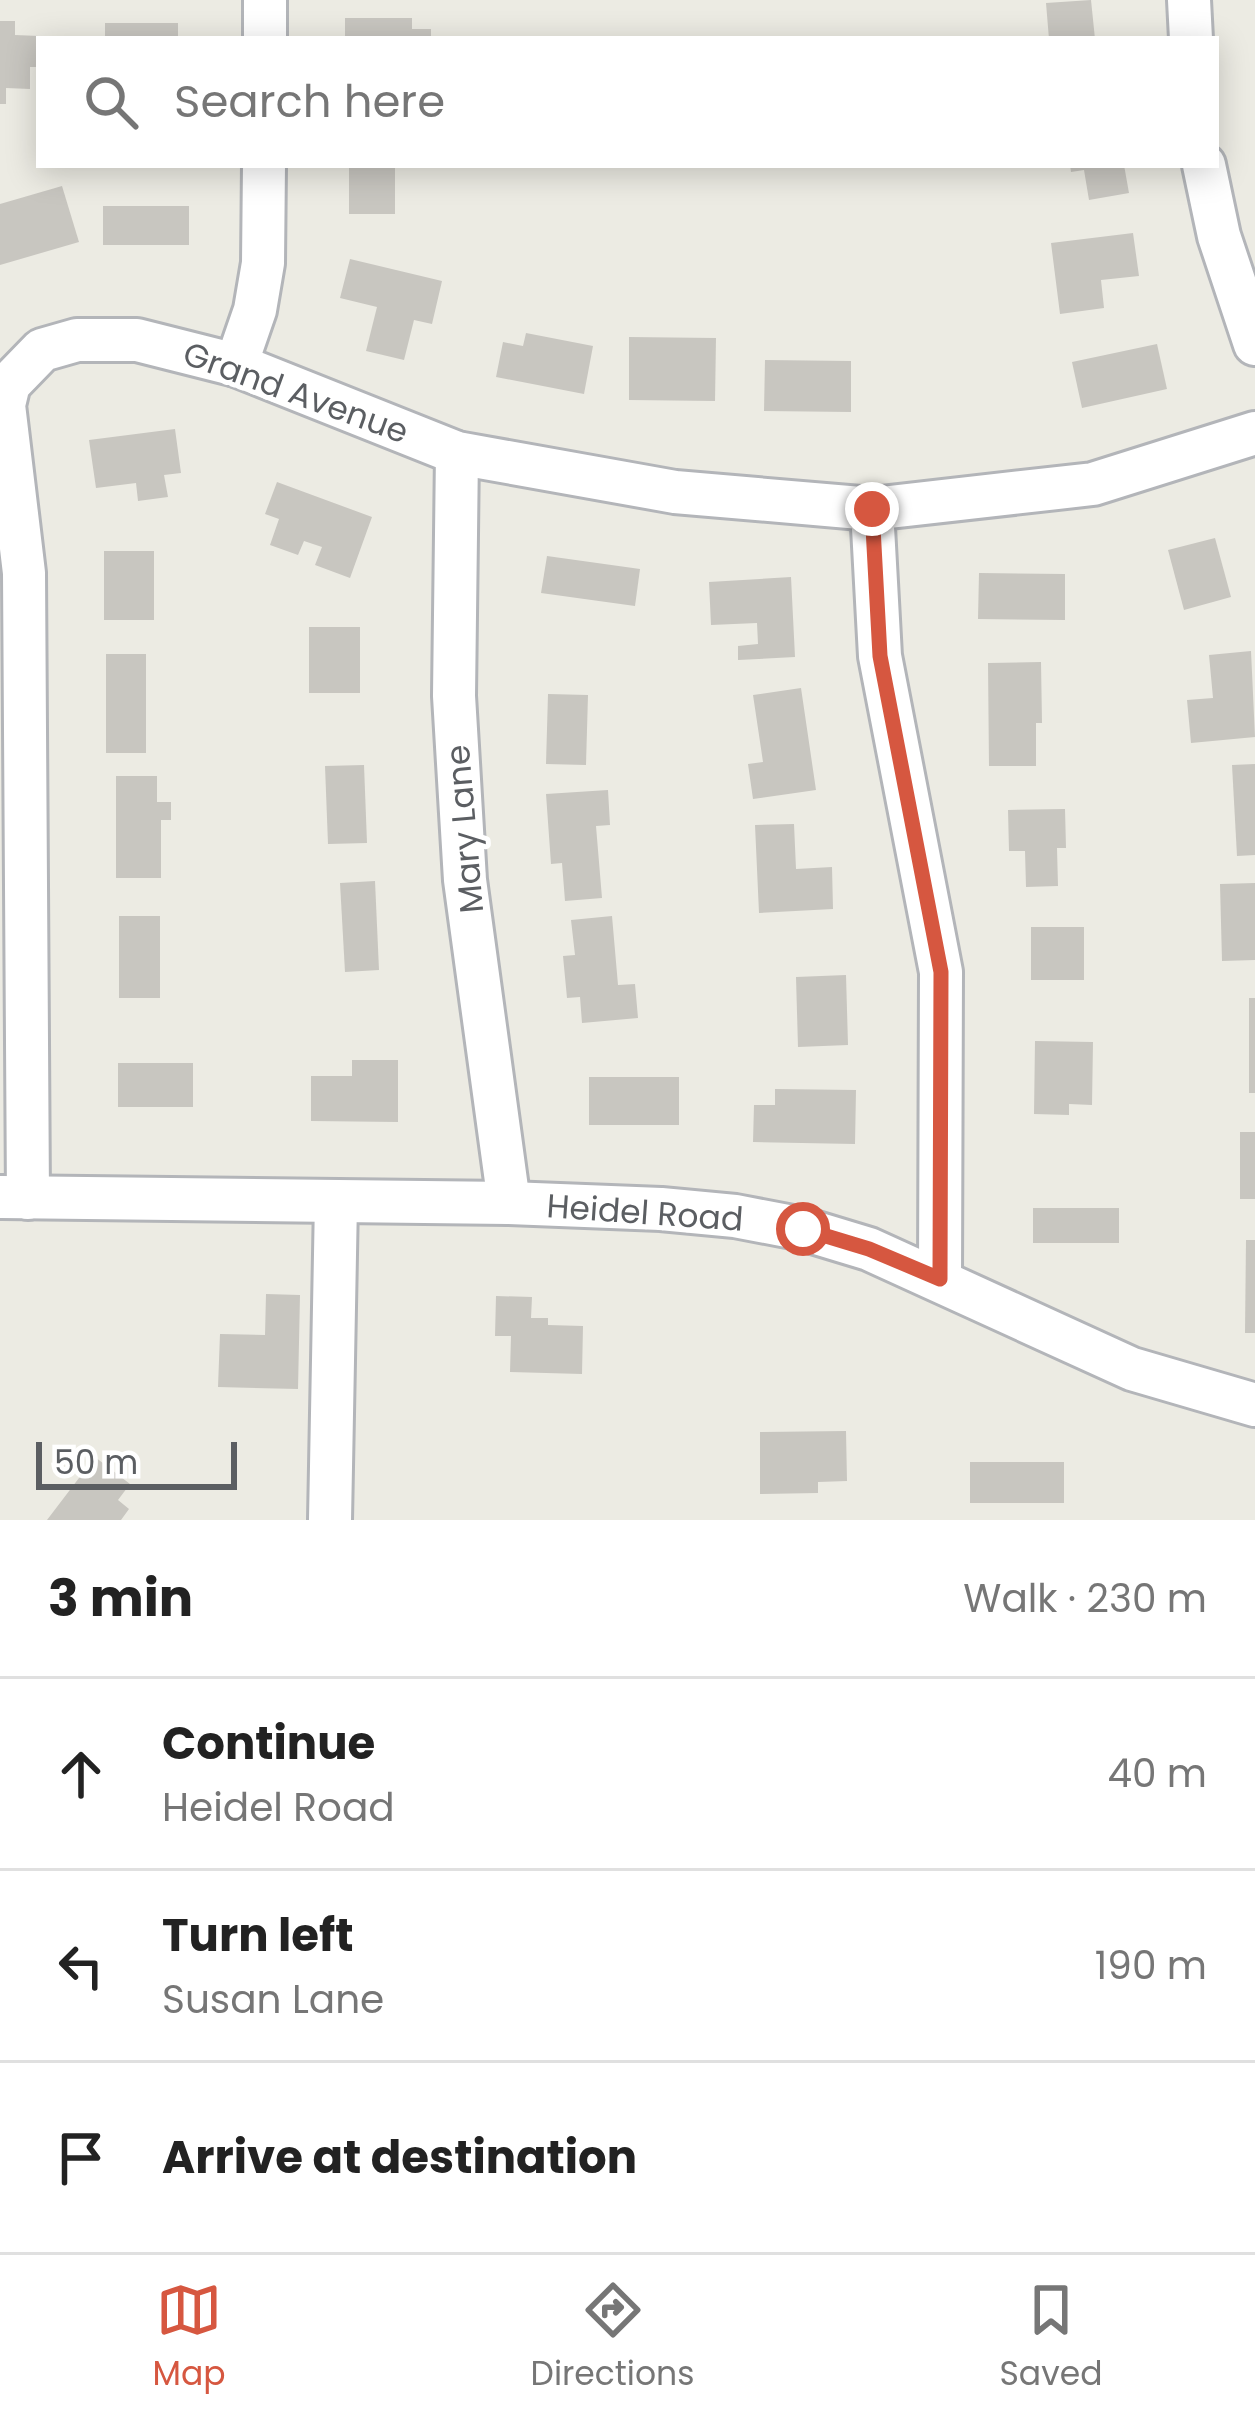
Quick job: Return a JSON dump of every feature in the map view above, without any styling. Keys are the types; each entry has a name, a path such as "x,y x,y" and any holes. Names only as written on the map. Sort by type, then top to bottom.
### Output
{"street":[{"path":"265,36 266,0"},
{"path":"1190,0 1191,36"},
{"path":"236,364 256,310 263,263 264,168"},
{"path":"1205,168 1219,236 1255,344"},
{"name":"Grand Avenue","path":"14,1198 25,573 4,405 9,384 42,350 77,340 153,343 236,364 457,453 675,492 872,509 1093,484 1255,433"},
{"name":"Mary Lane","path":"457,453 454,696 465,880 509,1203"},
{"path":"872,509 880,656 941,972 940,1279"},
{"name":"Heidel Road","path":"14,1198 509,1203 661,1209 758,1220 869,1249 1132,1369 1255,1405"},
{"path":"330,1520 335,1201"}],"building":[{"path":"1091,0 1095,36 1049,36 1046,3"},
{"path":"345,18 412,18 412,29 431,29 431,36 345,36"},
{"path":"0,21 15,21 15,35 39,36 36,67 30,67 30,89 6,88 6,104 0,104"},
{"path":"105,23 178,23 178,36 105,36"},
{"path":"349,168 395,168 395,214 349,214"},
{"path":"1070,168 1125,168 1129,193 1089,200 1084,170 1071,172"},
{"path":"62,186 79,242 0,265 0,204"},
{"path":"103,206 189,206 189,245 103,245"},
{"path":"1133,233 1139,276 1101,280 1104,308 1060,314 1051,243"},
{"path":"350,259 442,281 432,324 414,320 404,360 366,351 377,307 340,298"},
{"path":"526,333 593,346 584,394 496,377 503,342 523,346"},
{"path":"629,337 716,338 715,401 629,400"},
{"path":"1157,344 1167,389 1082,408 1072,362"},
{"path":"765,360 851,361 851,412 764,411"},
{"path":"175,429 181,473 164,475 168,497 138,501 136,483 96,488 89,440"},
{"path":"277,482 372,517 350,578 315,565 322,547 304,541 298,555 270,545 279,519 265,514"},
{"path":"1215,538 1231,597 1184,610 1168,550"},
{"path":"104,551 154,551 154,620 104,620"},
{"path":"547,556 640,569 635,606 541,593"},
{"path":"979,573 1065,574 1065,620 978,619"},
{"path":"791,577 795,657 738,660 738,646 758,644 757,623 711,625 709,582"},
{"path":"309,627 360,627 360,693 309,693"},
{"path":"1251,651 1255,737 1191,743 1187,700 1213,698 1209,655"},
{"path":"106,654 146,654 146,753 106,753"},
{"path":"1041,662 1042,723 1036,723 1036,766 989,766 988,663"},
{"path":"801,688 816,790 753,799 748,764 763,762 753,695"},
{"path":"548,694 588,695 586,765 546,764"},
{"path":"1255,764 1255,855 1237,856 1232,765"},
{"path":"364,765 367,843 328,844 325,766"},
{"path":"116,776 157,776 157,802 171,802 171,820 161,820 161,878 116,878"},
{"path":"608,790 610,825 596,826 602,898 565,901 562,863 551,864 546,794"},
{"path":"1065,809 1066,848 1057,848 1058,886 1026,887 1025,851 1009,851 1008,810"},
{"path":"794,824 796,869 832,867 833,909 759,913 755,825"},
{"path":"375,881 379,970 345,972 340,883"},
{"path":"1255,883 1255,960 1222,961 1220,884"},
{"path":"119,916 160,916 160,998 119,998"},
{"path":"612,916 618,985 635,984 638,1018 582,1023 580,997 567,998 563,956 575,955 571,920"},
{"path":"1031,927 1084,927 1084,980 1031,980"},
{"path":"846,975 848,1045 798,1047 796,977"},
{"path":"1249,998 1255,998 1255,1093 1249,1093"},
{"path":"1035,1041 1093,1042 1092,1105 1069,1104 1069,1115 1034,1114"},
{"path":"352,1060 398,1060 398,1122 311,1121 311,1076 352,1076"},
{"path":"118,1063 193,1063 193,1107 118,1107"},
{"path":"589,1077 679,1077 679,1125 589,1125"},
{"path":"775,1089 856,1090 855,1144 753,1142 754,1105 775,1105"},
{"path":"1240,1132 1255,1132 1255,1199 1240,1199"},
{"path":"1033,1208 1119,1208 1119,1243 1033,1243"},
{"path":"1246,1240 1255,1240 1255,1333 1245,1333"},
{"path":"266,1294 300,1295 298,1389 218,1387 220,1334 265,1335"},
{"path":"496,1296 532,1297 531,1318 548,1318 548,1325 583,1326 582,1374 510,1372 511,1336 495,1336"},
{"path":"846,1431 847,1481 818,1482 818,1493 760,1494 760,1432"},
{"path":"95,1457 130,1484 118,1500 129,1509 121,1520 47,1520"},
{"path":"970,1462 1064,1462 1064,1503 970,1503"}],"route":[{"path":"803,1229 869,1249 940,1279 941,972 880,656 872,509"}]}
